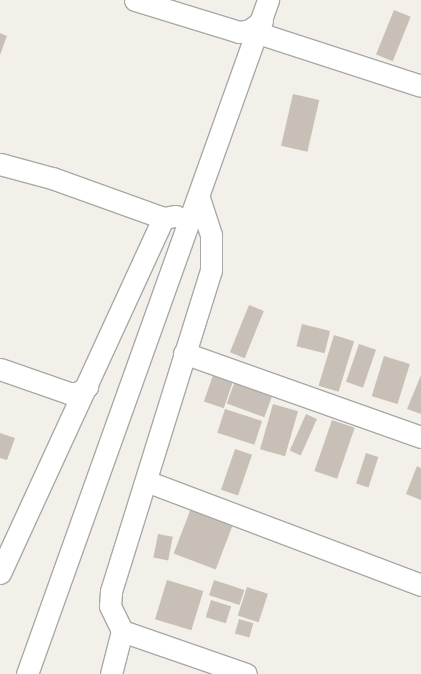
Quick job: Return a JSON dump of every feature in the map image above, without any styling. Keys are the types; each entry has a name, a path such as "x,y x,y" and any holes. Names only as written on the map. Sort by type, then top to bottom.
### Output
{"street":[{"path":"135,0 239,32 260,27 421,86"},
{"path":"27,674 260,27 268,0"},
{"path":"0,164 52,178 163,218 196,205"},
{"path":"111,674 122,631 110,599 184,353 202,305 211,270 211,235 196,205"},
{"path":"0,573 163,218"},
{"path":"184,353 421,437"},
{"path":"0,369 68,393 77,393 87,387"},
{"path":"146,482 421,585"},
{"path":"122,631 246,674"}],"building":[{"path":"394,10 411,17 393,61 376,55"},
{"path":"0,33 7,36 0,55"},
{"path":"293,94 319,100 307,152 281,146"},
{"path":"249,305 264,311 245,358 230,352"},
{"path":"302,324 330,331 325,353 296,346"},
{"path":"334,335 354,341 339,392 319,386"},
{"path":"359,344 376,350 363,388 346,382"},
{"path":"384,356 410,364 398,404 372,396"},
{"path":"213,375 233,382 224,408 204,401"},
{"path":"421,375 421,414 407,409"},
{"path":"235,381 273,395 264,417 227,404"},
{"path":"273,404 298,411 285,456 260,449"},
{"path":"225,409 262,421 254,445 217,433"},
{"path":"306,414 317,419 301,455 290,451"},
{"path":"332,420 355,428 337,479 314,471"},
{"path":"0,433 15,438 7,460 0,458"},
{"path":"235,449 252,455 238,496 221,490"},
{"path":"366,453 378,457 368,487 356,483"},
{"path":"417,466 421,468 421,500 406,494"},
{"path":"193,503 235,519 216,570 174,553"},
{"path":"158,534 173,537 168,560 153,558"},
{"path":"167,580 203,591 191,630 155,619"},
{"path":"214,580 244,590 239,605 209,595"},
{"path":"247,587 268,594 259,622 238,616"},
{"path":"211,600 231,606 226,623 206,617"},
{"path":"239,619 253,623 249,638 235,633"}]}
